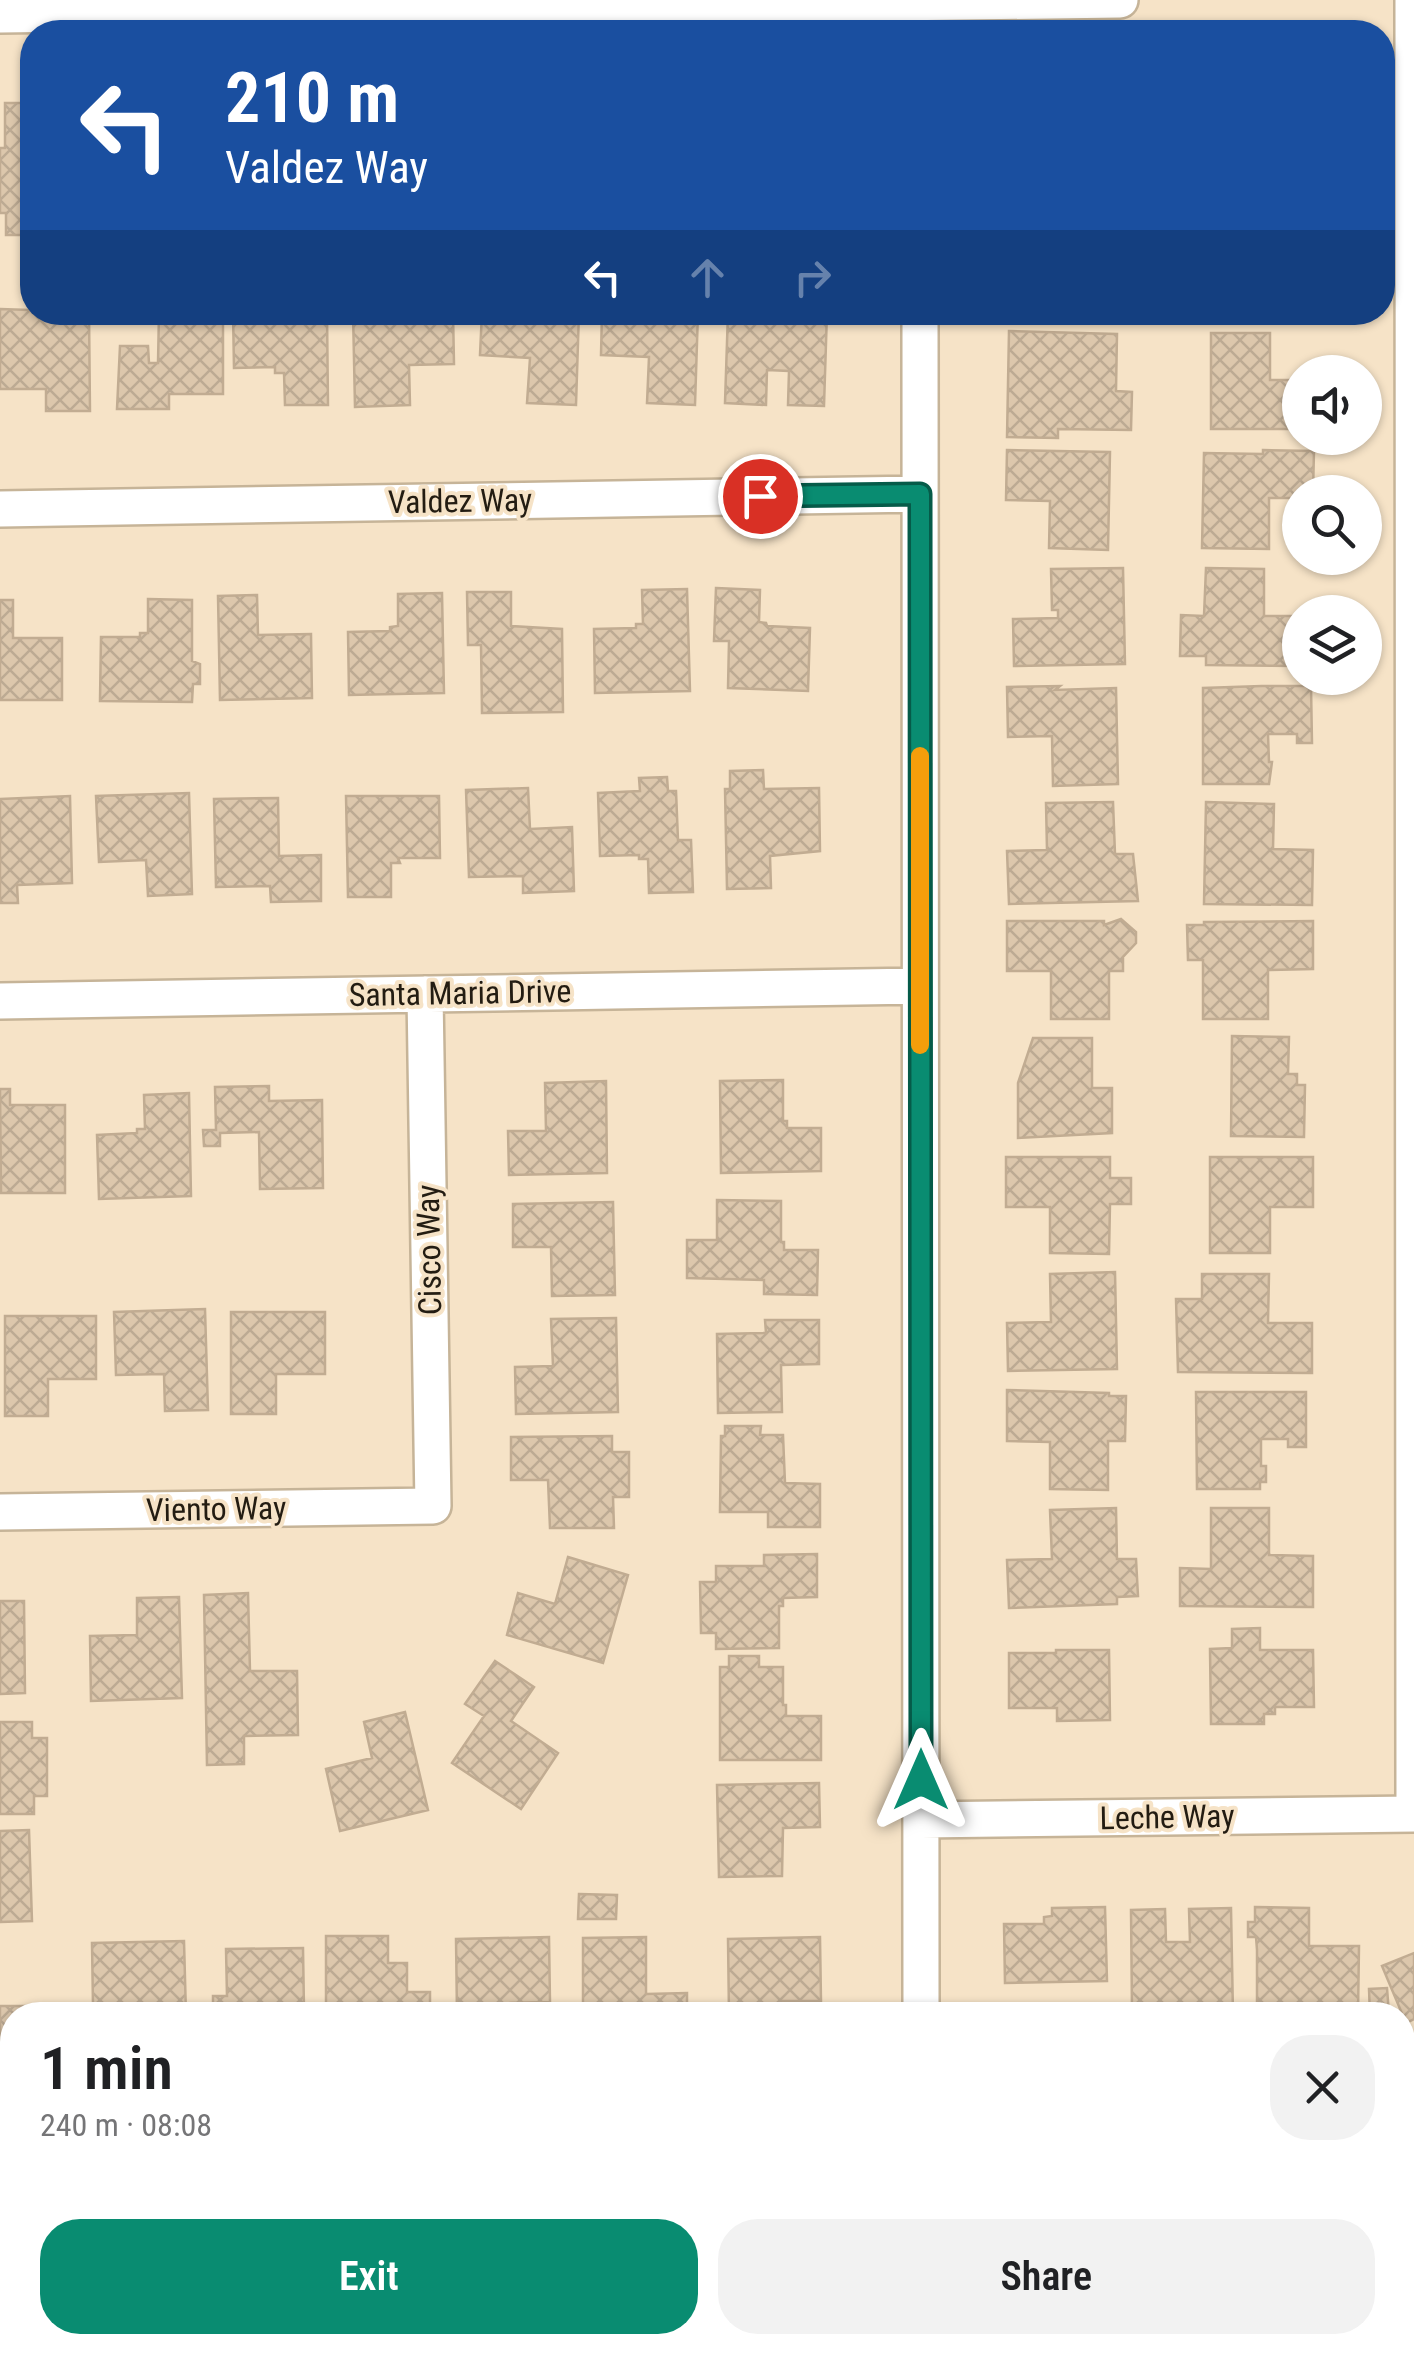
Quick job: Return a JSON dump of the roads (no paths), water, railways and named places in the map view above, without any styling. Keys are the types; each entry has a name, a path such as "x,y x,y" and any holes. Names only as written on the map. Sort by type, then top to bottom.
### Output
{"street":[{"path":"0,15 920,12 1120,0"},
{"path":"1413,0 1414,1814"},
{"path":"920,325 921,2002"},
{"name":"Valdez Way","path":"0,509 920,494"},
{"name":"Santa Maria Drive","path":"0,1001 920,986"},
{"name":"Cisco Way","path":"425,994 433,1506"},
{"name":"Viento Way","path":"0,1512 433,1506"},
{"name":"Leche Way","path":"921,1820 1414,1814"}]}
